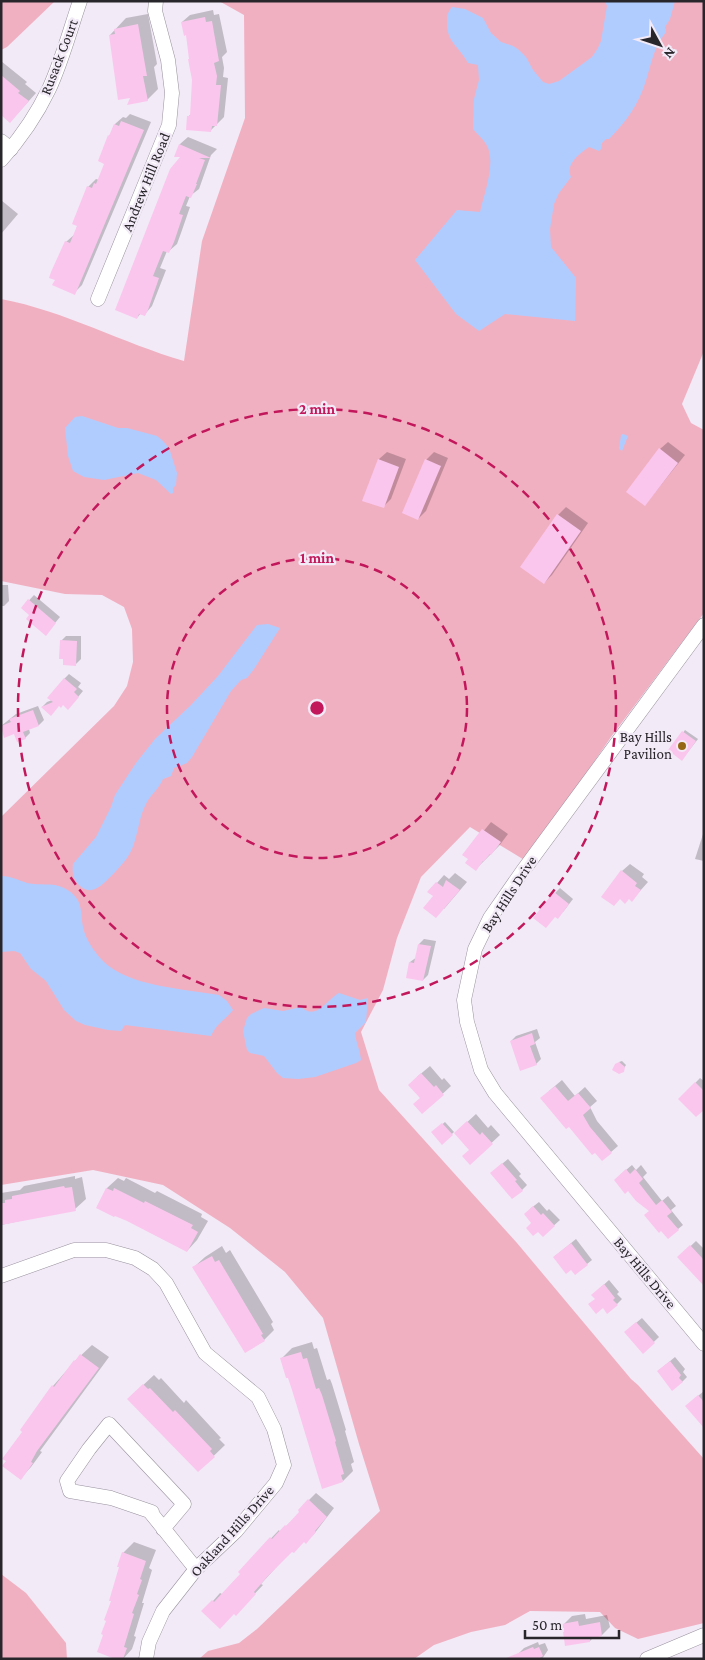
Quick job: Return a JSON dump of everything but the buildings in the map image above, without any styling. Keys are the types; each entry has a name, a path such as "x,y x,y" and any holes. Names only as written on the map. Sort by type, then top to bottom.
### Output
{"street":[{"name":"Rusack Court","path":"1,160 6,145 32,118 48,90 80,1"},
{"name":"Andrew Hill Road","path":"98,299 168,125 172,93 168,60 155,11 156,1"},
{"name":"Bay Hills Drive","path":"704,625 490,918 475,949 464,1000 472,1044 481,1070 495,1093 704,1344"},
{"name":"Oakland Hills Drive","path":"1,1276 74,1250 106,1250 135,1258 152,1269 166,1283 205,1353 258,1397 274,1429 284,1464 276,1483 236,1531 196,1569 163,1611 149,1642 146,1659"},
{"path":"163,1529 184,1504 109,1424 88,1449 67,1481 70,1491 111,1498 152,1512 163,1529 196,1569"},
{"path":"647,1659 704,1635"}],"shaded area":[{"path":"1,1 55,1 7,47 1,50"},
{"path":"219,1 704,1 704,351 682,404 691,423 704,430 704,613 611,737 526,861 470,827 421,877 397,938 383,990 361,1032 379,1090 517,1243 631,1379 704,1459 704,1623 638,1639 615,1628 600,1612 530,1611 505,1625 471,1632 434,1645 414,1659 199,1659 208,1651 239,1643 257,1629 380,1511 323,1318 285,1272 230,1228 163,1185 93,1170 1,1185 1,817 114,706 127,686 133,662 132,629 124,607 102,595 65,594 1,581 1,299 48,311 184,361 202,241 245,118 244,15"},
{"path":"1,1574 26,1593 66,1643 67,1659 1,1659"}],"water":[{"path":"605,1 675,1 670,19 665,27 666,32 657,47 635,107 609,139 602,143 599,151 589,147 574,160 570,168 571,177 559,193 554,204 550,229 551,247 576,278 575,321 505,314 479,331 456,314 415,260 457,210 480,212 490,168 489,151 485,142 473,129 474,99 479,80 478,65 468,63 451,39 447,28 448,14 452,7 465,9 483,18 491,33 501,42 519,50 543,82 549,84 559,81 592,57 601,41 607,6"},
{"path":"82,416 118,428 127,428 157,436 163,441 169,448 177,473 173,493 171,494 156,480 138,473 104,480 84,477 73,471 68,456 65,428 75,417"},
{"path":"621,435 628,436 622,451 619,449"},
{"path":"268,624 280,628 247,678 241,680 231,691 192,757 187,763 174,768 171,776 163,779 148,801 143,811 131,852 127,858 97,888 90,890 81,887 74,878 73,864 96,837 115,795 136,763 155,739 218,676 257,625"},
{"path":"1,876 11,877 32,884 59,886 76,897 85,934 92,947 106,964 121,974 162,986 219,995 227,1001 233,1010 218,1025 211,1036 125,1025 121,1031 108,1030 76,1021 64,1010 46,981 31,969 20,953 14,951 1,952"},
{"path":"339,993 360,1000 368,998 366,1022 355,1033 361,1060 315,1077 283,1078 264,1056 250,1053 247,1050 243,1031 247,1018 251,1014 264,1008 283,1011 301,1007 307,1011 317,1011"}],"place":[{"name":"Bay Hills Pavilion","path":"682,746"}]}
